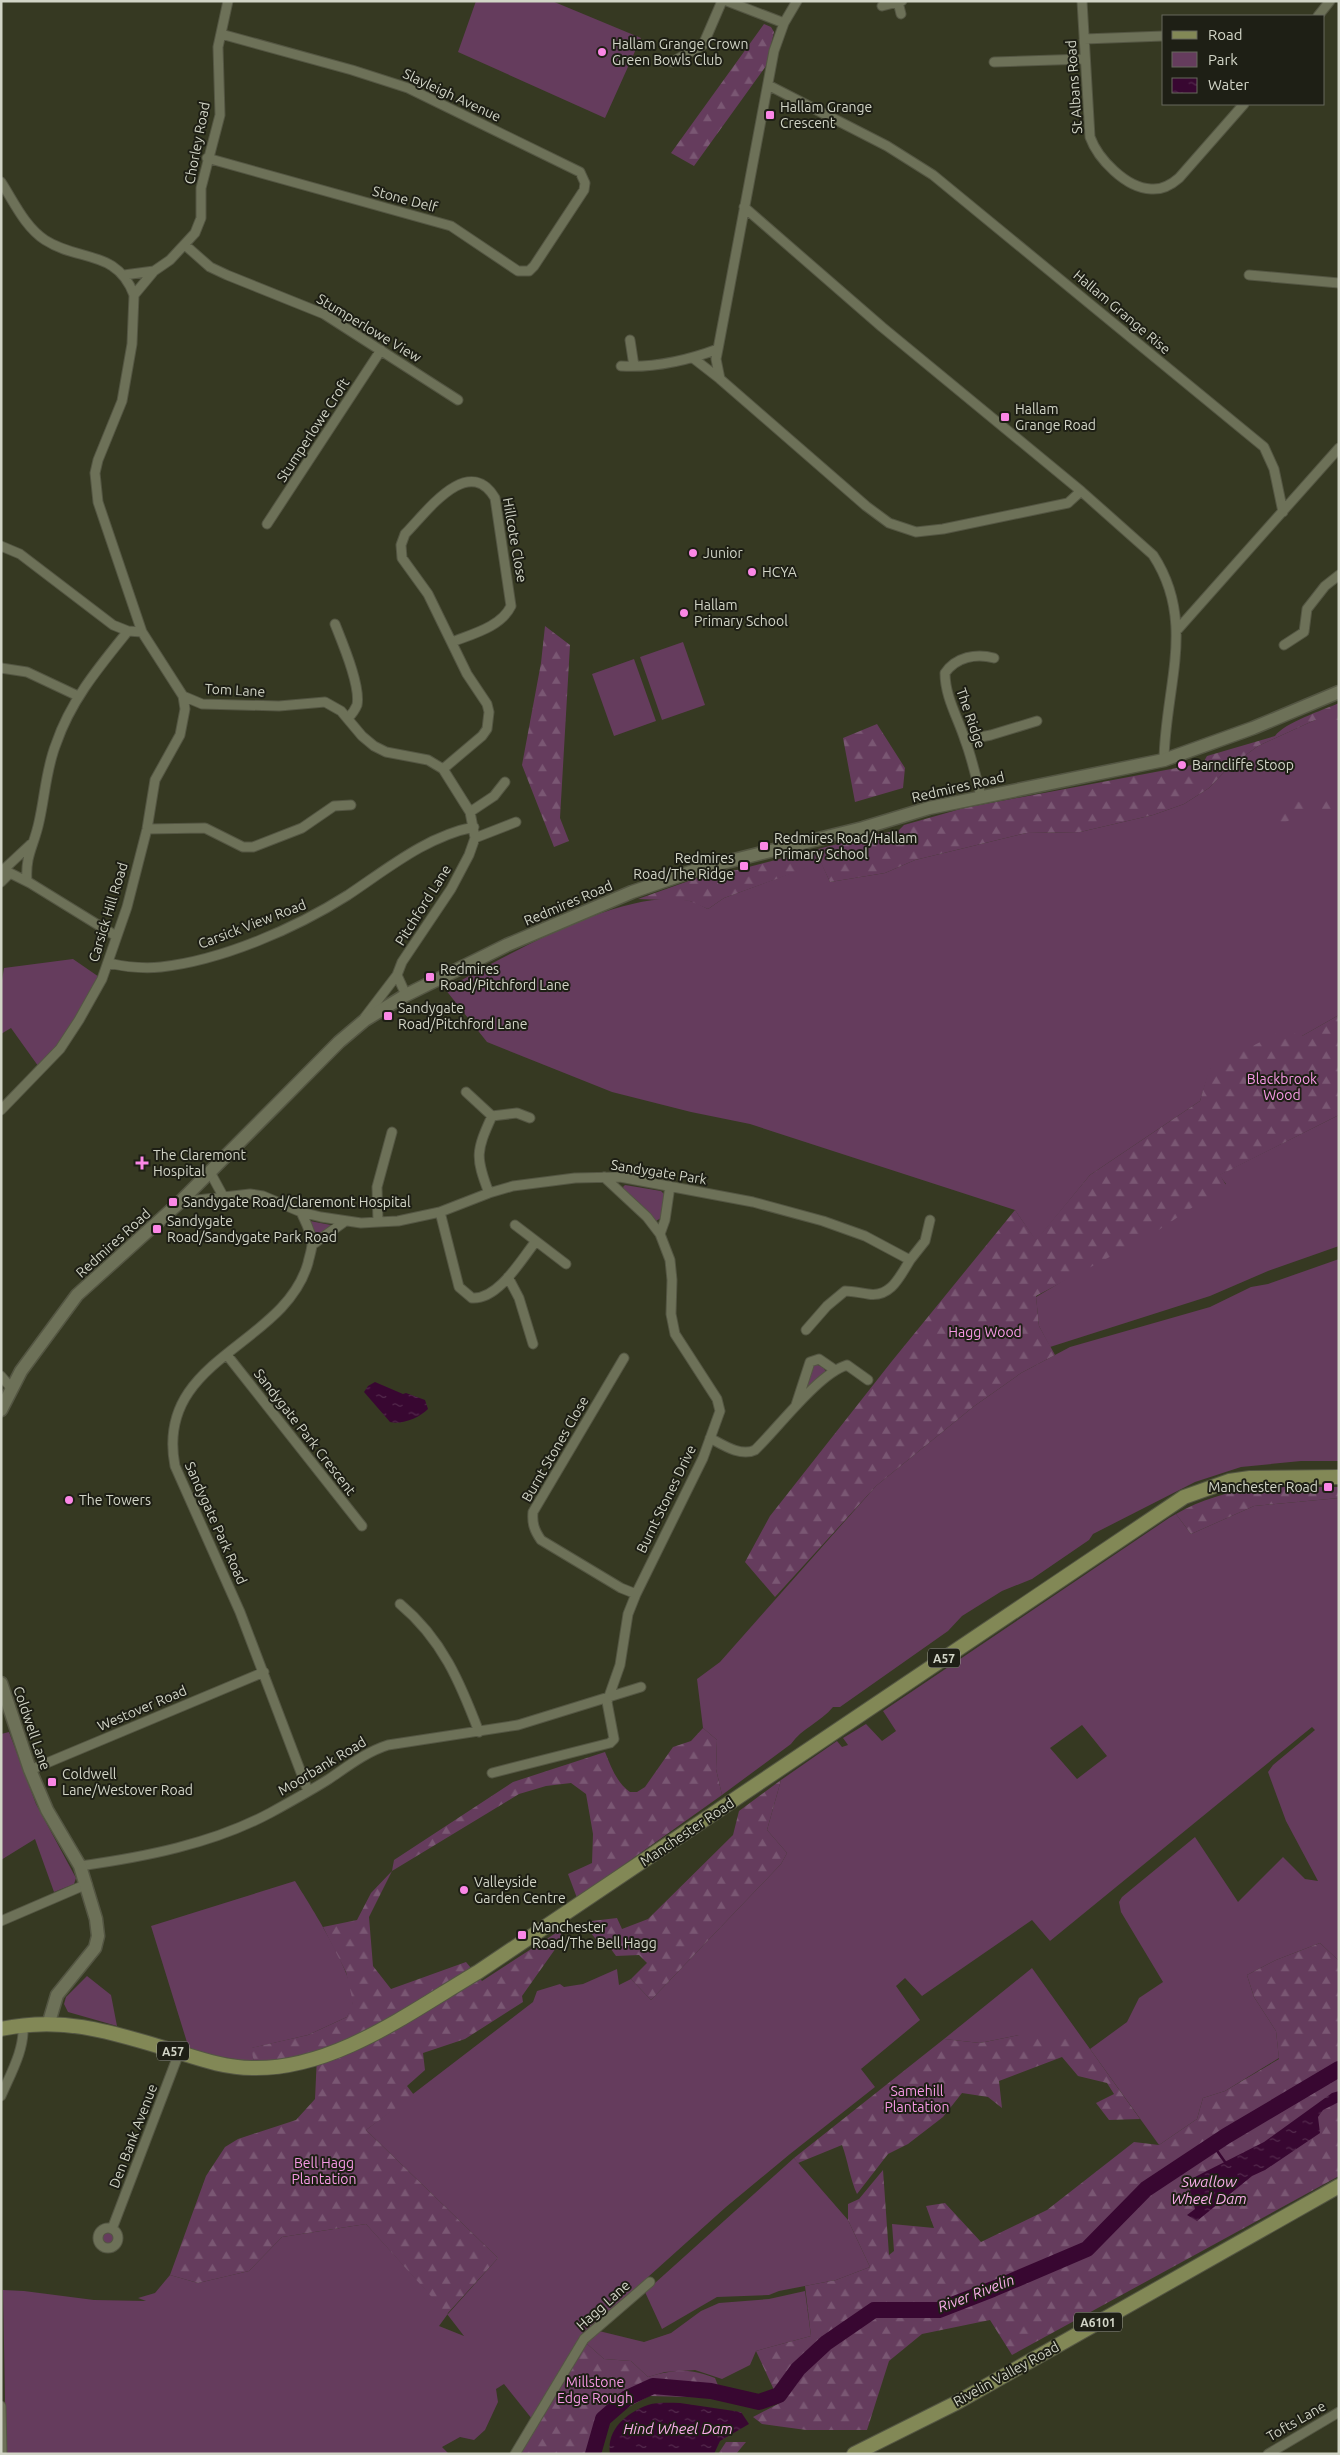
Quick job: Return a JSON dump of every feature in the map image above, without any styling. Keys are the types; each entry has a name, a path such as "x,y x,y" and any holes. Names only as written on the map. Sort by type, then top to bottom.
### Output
{"main road":[{"name":"Manchester Road","path":"1,2028 48,2022 118,2034 218,2064 252,2068 286,2066 323,2058 359,2042 478,1972 1184,1496 1228,1481 1250,1478 1339,1477"},
{"name":"Rivelin Valley Road","path":"858,2453 956,2403 1339,2186"}],"street":[{"name":"Chorley Road","path":"134,295 154,271 185,245 195,233 201,218 201,188 207,158 220,115 218,47 228,1"},
{"path":"672,62 703,46 722,1"},
{"path":"727,1 784,23"},
{"path":"720,380 716,360 774,51 784,23 797,1"},
{"name":"St Albans Road","path":"1082,1 1090,137 1093,145 1114,170 1129,182 1143,188 1162,188 1180,178 1243,105"},
{"path":"1319,15 1330,1"},
{"path":"882,6 900,2 901,14"},
{"name":"Slayleigh Avenue","path":"221,34 352,70 408,88 580,172 585,183 584,190 564,223"},
{"path":"1084,39 1162,36"},
{"path":"994,62 1085,58"},
{"name":"Hallam Grange Rise","path":"768,85 887,146 933,175 1264,447 1274,469 1283,512"},
{"name":"Stone Delf","path":"207,158 450,226 518,271 529,270 534,266 564,223"},
{"path":"1,182 30,227 43,239 58,247 104,260 124,275 134,295 127,376 122,402 98,460 95,487 104,521 142,632 183,696"},
{"path":"744,208 1153,555 1160,566 1173,597 1178,629 1164,742 1164,760"},
{"name":"Stumperlowe View","path":"185,245 210,267 227,276 324,314 458,400"},
{"path":"124,275 154,271"},
{"path":"1249,275 1339,282"},
{"path":"630,340 634,366"},
{"path":"621,366 649,366 693,358 718,349"},
{"name":"Stumperlowe Croft","path":"267,524 381,350"},
{"path":"693,358 866,506 889,523 903,529 928,532 1068,503 1081,492"},
{"path":"1178,629 1339,448"},
{"name":"Hillcote Close","path":"443,769 482,736 489,722 487,704 467,674 428,594 402,558 401,544 405,534 455,484 472,481 486,487 495,498 510,606 501,619 492,625 452,642"},
{"path":"1,546 20,554 113,625 128,631 142,632"},
{"path":"1284,645 1304,632 1307,609 1325,586 1339,575"},
{"path":"335,624 351,670 357,697 357,705 348,718"},
{"path":"27,882 26,865 39,824 55,744 78,696 95,670 128,631"},
{"name":"The Ridge","path":"981,796 965,740 951,704 945,683 945,673 958,661 975,655 994,658"},
{"path":"1,668 27,672 78,696"},
{"name":"Redmires Road","path":"1,1410 26,1363 77,1295 180,1202 332,1049 359,1025 406,996 507,945 632,892 702,868 863,828 929,808 1164,760 1253,728 1339,692"},
{"name":"Tom Lane","path":"183,696 202,704 279,706 320,702 332,705 348,718 362,736 374,746 386,752 428,760 443,769"},
{"name":"Carsick Hill Road","path":"1,1110 60,1049 92,998 108,963 127,907 147,829 155,780 180,735 185,709 183,696"},
{"path":"965,740 991,735 1037,721"},
{"path":"443,769 470,812 474,827"},
{"path":"470,812 494,796 505,782"},
{"path":"147,829 205,828 243,847 253,847 302,828 334,806 351,805"},
{"path":"475,838 516,822"},
{"name":"Pitchford Lane","path":"359,1025 397,974 402,962 451,889 469,855 475,838 474,827"},
{"name":"Carsick View Road","path":"108,963 144,968 161,967 198,960 251,942 324,909 421,847 474,827"},
{"path":"1,882 4,873 33,842"},
{"path":"4,873 27,882 116,936"},
{"path":"397,974 406,996"},
{"path":"466,1092 492,1116 517,1113 530,1118"},
{"path":"489,1193 478,1161 479,1149 492,1116"},
{"path":"378,1222 378,1187 392,1132"},
{"path":"210,1172 223,1196"},
{"name":"Burnt Stones Drive","path":"604,1177 647,1217 660,1234 670,1260 672,1280 670,1314 675,1334 720,1406 720,1411 695,1477 636,1594 628,1614 620,1665 609,1697"},
{"name":"Sandygate Park","path":"180,1202 250,1194 263,1196 301,1212 344,1222 398,1221 440,1212 489,1193 543,1181 620,1177 753,1202 823,1220 865,1236 910,1260"},
{"path":"660,1234 665,1220 670,1186"},
{"path":"301,1212 312,1245 344,1222"},
{"path":"440,1212 458,1287 472,1298 483,1298 490,1295 508,1277 536,1241"},
{"path":"806,1330 827,1306 845,1292 854,1291 877,1295 892,1287 925,1242 930,1220"},
{"path":"515,1225 566,1264"},
{"name":"Sandygate Park Road","path":"308,1791 264,1672 240,1612 175,1466 172,1450 173,1428 179,1408 198,1380 283,1305 296,1290 304,1275 312,1245"},
{"path":"508,1277 519,1298 533,1344"},
{"name":"Sandygate Park Crescent","path":"227,1355 362,1526"},
{"name":"Burnt Stones Close","path":"624,1358 533,1512 533,1520 534,1527 541,1540 621,1588 636,1594"},
{"path":"796,1407 810,1362 819,1359 835,1370"},
{"path":"710,1438 743,1453 750,1452 760,1445 835,1370 847,1365 868,1380"},
{"path":"1,1376 12,1389"},
{"path":"400,1604 420,1621 434,1638 457,1680 479,1732"},
{"name":"Westover Road","path":"30,1770 264,1672"},
{"name":"Coldwell Lane","path":"1,1683 30,1770 47,1810 80,1866 96,1919 98,1936 95,1948 57,1995 48,2022"},
{"name":"Moorbank Road","path":"80,1866 140,1857 213,1837 268,1814 374,1750 388,1745 479,1732 527,1722 641,1687"},
{"path":"492,1773 610,1743 614,1739 607,1706 609,1697"},
{"path":"1,1920 87,1884"},
{"path":"1,2096 21,2047 24,2037 23,2024"},
{"name":"Den Bank Avenue","path":"112,2229 179,2053"},
{"name":"Hagg Lane","path":"515,2454 584,2339 650,2282"},
{"path":"1,2406 2,2454"},
{"name":"Tofts Lane","path":"1268,2454 1339,2412"}],"green space":[{"path":"476,1 552,1 641,38 605,118 458,52"},
{"path":"764,24 771,27 774,32 766,66 694,166 671,153"},
{"path":"545,626 570,645 560,818 569,841 554,847 522,765 541,663"},
{"path":"683,642 705,705 662,720 640,657"},
{"path":"634,659 656,721 614,736 592,674"},
{"path":"1339,703 1339,720 1315,720 1258,746 1228,768 1209,788 1184,804 1153,815 1080,832 1026,833 915,860 885,873 830,882 821,863 724,898 708,909 690,901 638,899 711,873 737,870 872,835 898,831 904,825 964,808 1203,763 1207,756 1275,736 1287,726"},
{"path":"1315,720 1339,720 1339,1015 1302,1036 1210,1069 1200,1101 1090,1175 1036,1241 1015,1210 750,1124 691,1112 612,1092 487,1042 445,989 565,927 632,904 663,899 690,901 708,909 724,898 821,862 830,882 885,873 915,860 1026,833 1080,832 1153,815 1184,804 1209,788 1228,768 1258,746"},
{"path":"877,724 905,768 903,788 855,802 843,738"},
{"path":"1339,799 1339,812 1308,812 1279,825 1271,813 1297,801 1304,804"},
{"path":"73,959 102,979 41,1070 11,1028 1,1034 1,986 4,968"},
{"path":"1339,1015 1339,1115 1220,1175 1226,1185 1151,1235 1036,1296 1039,1326 1055,1355 1021,1373 973,1407 876,1486 775,1597 745,1562 770,1516 892,1361 1015,1210 1036,1240 1090,1175 1200,1101 1209,1069 1283,1030 1302,1036"},
{"path":"1339,1115 1339,1246 1268,1271 1210,1296 1050,1347 1039,1326 1036,1297 1226,1184 1219,1175"},
{"path":"625,1185 661,1191 664,1194 661,1218 656,1221 638,1201 625,1191 623,1187"},
{"path":"310,1221 331,1225 317,1236"},
{"path":"1339,1259 1339,1461 1301,1461 1241,1467 1195,1482 1093,1534 1089,1540 1032,1579 1002,1591 962,1616 948,1631 840,1707 833,1707 795,1738 791,1744 722,1795 716,1769 717,1740 703,1728 697,1679 720,1662 876,1486 973,1407 1021,1373 1070,1347 1210,1307 1251,1287 1268,1284"},
{"path":"816,1364 824,1368 826,1373 810,1386 806,1385 813,1366"},
{"path":"1255,1487 1339,1487 1339,1498 1254,1506 1191,1534 1176,1514 1214,1497"},
{"path":"1339,1498 1339,1961 1320,1943 1276,1960 1247,1975 1254,1997 1276,2031 1279,2058 1225,2091 1203,2098 1197,2119 1159,2145 1090,2049 1127,2022 1139,1998 1163,1982 1121,1912 1119,1902 1122,1897 1195,1837 1238,1902 1283,1857 1305,1879 1318,1881 1286,1821 1268,1772 1273,1765 1315,1730 1312,1727 1050,1941 1032,1920 922,1996 905,1978 896,1986 920,2020 861,2069 875,2087 726,2207 579,2339 532,2419 504,2384 496,2389 498,2402 485,2430 474,2440 460,2437 442,2447 449,2454 6,2454 3,2290 94,2300 146,2301 138,2298 155,2293 170,2275 198,2283 249,2271 282,2237 366,2224 448,2314 498,2258 366,2130 533,2002 537,1991 560,1984 564,1987 583,1984 617,1969 619,1985 631,1979 651,2000 781,1864 787,1853 767,1830 781,1780 837,1741 842,1747 848,1745 843,1738 866,1724 882,1741 896,1731 883,1711 1169,1518 1176,1514 1191,1534 1254,1506","holes":["1082,1725 1107,1756 1077,1779 1050,1748","447,2314 464,2336 439,2326"]},
{"path":"703,1728 717,1740 716,1769 722,1795 577,1898 568,1874 592,1863 593,1834 586,1794 571,1783 546,1786 519,1794 392,1871 394,1860 513,1782 605,1752 621,1784 630,1792 637,1792 645,1787 673,1747 691,1741"},
{"path":"9,1732 36,1804 76,1878 74,1884 54,1892 35,1839 1,1860 1,1734"},
{"path":"781,1780 767,1830 787,1853 781,1864 651,2000 631,1979 647,1963 639,1955 616,1956 603,1938 598,1942 587,1928 592,1921 617,1918 622,1929 648,1919 733,1835 739,1811"},
{"name":"Bell Hagg Plantation","path":"392,1871 369,1917 373,1966 391,1989 466,1962 482,1981 559,1931 563,1938 522,1996 523,2002 465,2039 423,2053 425,2070 407,2086 414,2095 366,2130 498,2258 447,2314 366,2224 282,2237 249,2271 198,2283 170,2275 206,2176 225,2147 238,2139 296,2120 315,2099 317,2056 254,2062 251,2048 308,2035 347,2017 353,2002 346,1972 323,1927 357,1920 371,1893"},
{"path":"295,1881 331,1941 347,1976 353,2002 347,2017 308,2035 252,2048 254,2062 190,2052 151,1926"},
{"path":"1320,1943 1339,1961 1339,2176 1012,2355 990,2320 922,2334 889,2361 867,2430 806,2430 762,2424 753,2417 780,2403 756,2351 811,2336 805,2286 836,2280 870,2267 848,2220 848,2204 859,2199 883,2170 889,2255 894,2251 892,2224 934,2228 926,2206 945,2203 981,2242 1047,2210 1134,2142 1159,2145 1197,2119 1203,2098 1225,2091 1279,2059 1276,2031 1254,1997 1247,1975 1276,1960"},
{"path":"1032,1968 1090,2049 1019,2035 980,2043 944,2039"},
{"path":"87,1976 111,1995 117,2026 68,2012 64,2004 66,1997"},
{"name":"Samehill Plantation","path":"1019,2035 1057,2035 1090,2049 1140,2119 1109,2120 1096,2103 1114,2094 1107,2083 1078,2076 1062,2057 999,2081 1002,2108 988,2097 962,2093 943,2117 908,2144 888,2154 857,2194 842,2145 798,2163 794,2158 944,2039 980,2043"},
{"path":"794,2158 848,2220 870,2267 836,2280 779,2291 769,2295 717,2297 662,2329 645,2292"},
{"path":"108,2232 114,2238 108,2244 102,2238"},
{"path":"805,2291 811,2336 756,2351 750,2365 722,2379 695,2370 665,2372 648,2377 631,2361 604,2359 586,2343 599,2331 644,2342 671,2333 701,2311 719,2303 769,2299"},
{"name":"Millstone Edge Rough","path":"586,2343 604,2359 631,2361 648,2377 666,2372 689,2371 715,2378 723,2398 649,2396 614,2415 602,2437 602,2454 520,2454"},
{"path":"726,2442 746,2442 736,2454 718,2454"}],"water":[{"path":"375,1382 403,1394 406,1393 425,1400 428,1409 410,1420 390,1422 364,1392 368,1386"},
{"name":"Swallow Wheel Dam","path":"1339,2091 1339,2102 1323,2110 1318,2117 1320,2133 1265,2170 1252,2176 1197,2221 1187,2215 1195,2209 1190,2191 1193,2178 1264,2142 1332,2093"},
{"name":"Hind Wheel Dam","path":"680,2403 741,2412 749,2424 720,2441 714,2454 610,2454 611,2437 615,2429 626,2417 640,2408 652,2404"}],"waterway":[{"name":"River Rivelin","path":"593,2454 603,2419 627,2398 653,2386 711,2391 759,2402 779,2395 798,2369 826,2343 874,2310 939,2310 1087,2249 1146,2189 1226,2136 1339,2069"},
{"path":"1213,2145 1225,2162"}],"place":[{"name":"Hallam Grange Crown Green Bowls Club","path":"602,52"},
{"name":"Hallam Grange Crescent","path":"770,115"},
{"name":"Hallam Grange Road","path":"1005,417"},
{"name":"Junior","path":"693,553"},
{"name":"HCYA","path":"752,572"},
{"name":"Hallam Primary School","path":"684,613"},
{"name":"Barncliffe Stoop","path":"1182,765"},
{"name":"Redmires Road/Hallam Primary School","path":"764,846"},
{"name":"Redmires Road/The Ridge","path":"744,866"},
{"name":"Redmires Road/Pitchford Lane","path":"430,977"},
{"name":"Sandygate Road/Pitchford Lane","path":"388,1016"},
{"name":"The Claremont Hospital","path":"142,1163"},
{"name":"Sandygate Road/Claremont Hospital","path":"173,1202"},
{"name":"Sandygate Road/Sandygate Park Road","path":"157,1229"},
{"name":"Manchester Road","path":"1328,1487"},
{"name":"The Towers","path":"69,1500"},
{"name":"Coldwell Lane/Westover Road","path":"52,1782"},
{"name":"Valleyside Garden Centre","path":"464,1890"},
{"name":"Manchester Road/The Bell Hagg","path":"522,1935"}],"park label":[{"name":"Blackbrook Wood","path":"1282,1088"},
{"name":"Hagg Wood","path":"985,1332"}]}
